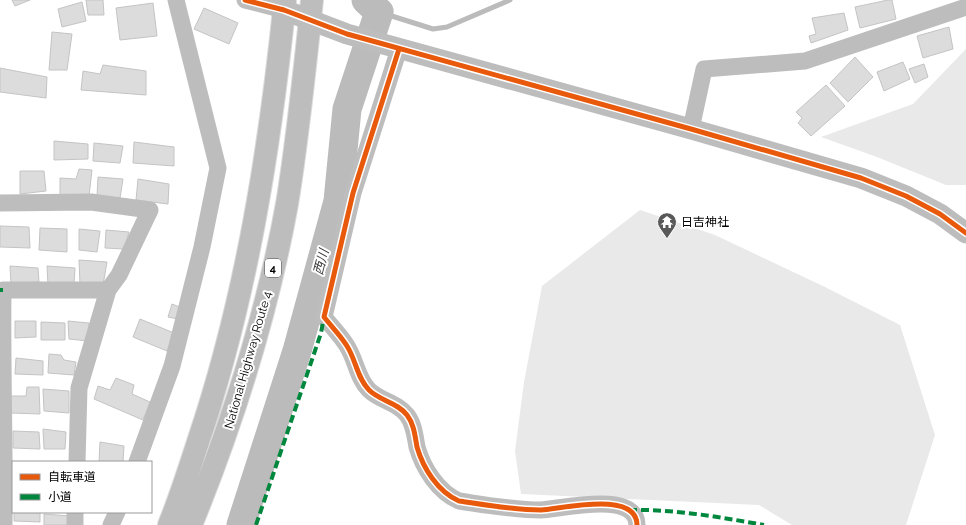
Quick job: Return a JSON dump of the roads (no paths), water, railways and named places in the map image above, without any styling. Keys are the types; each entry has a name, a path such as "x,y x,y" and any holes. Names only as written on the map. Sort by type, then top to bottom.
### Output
{"highway":[{"name":"National Highway Route 4","path":"169,525 208,413 229,339 247,260 262,179 285,5"},
{"name":"National Highway Route 4","path":"191,525 220,452 246,370 267,295 287,204 311,10"}],"street":[{"path":"137,461 172,366 202,247 218,168 176,0"},
{"path":"245,0 311,10 347,34 862,178 906,196 940,214 966,233"},
{"path":"691,129 704,69 805,61 966,7"},
{"path":"392,47 353,193 324,317 348,347 360,378 369,390 379,397 402,408 408,416 413,428 420,458 428,473 453,499 459,501 542,510 586,504 619,506 629,510 635,515 637,525"},
{"path":"0,203 91,202 150,210 119,275 108,290 80,388 77,461"},
{"path":"4,525 5,440 2,362 3,290 108,290"},
{"path":"75,513 75,525"},
{"path":"111,525 117,513"}],"waterway":[{"name":"西川","path":"241,525 297,351 338,201 347,109 379,12 366,0"},
{"path":"379,12 433,29 447,27 510,0"}],"place":[{"name":"日吉神社","path":"667,239"}]}
